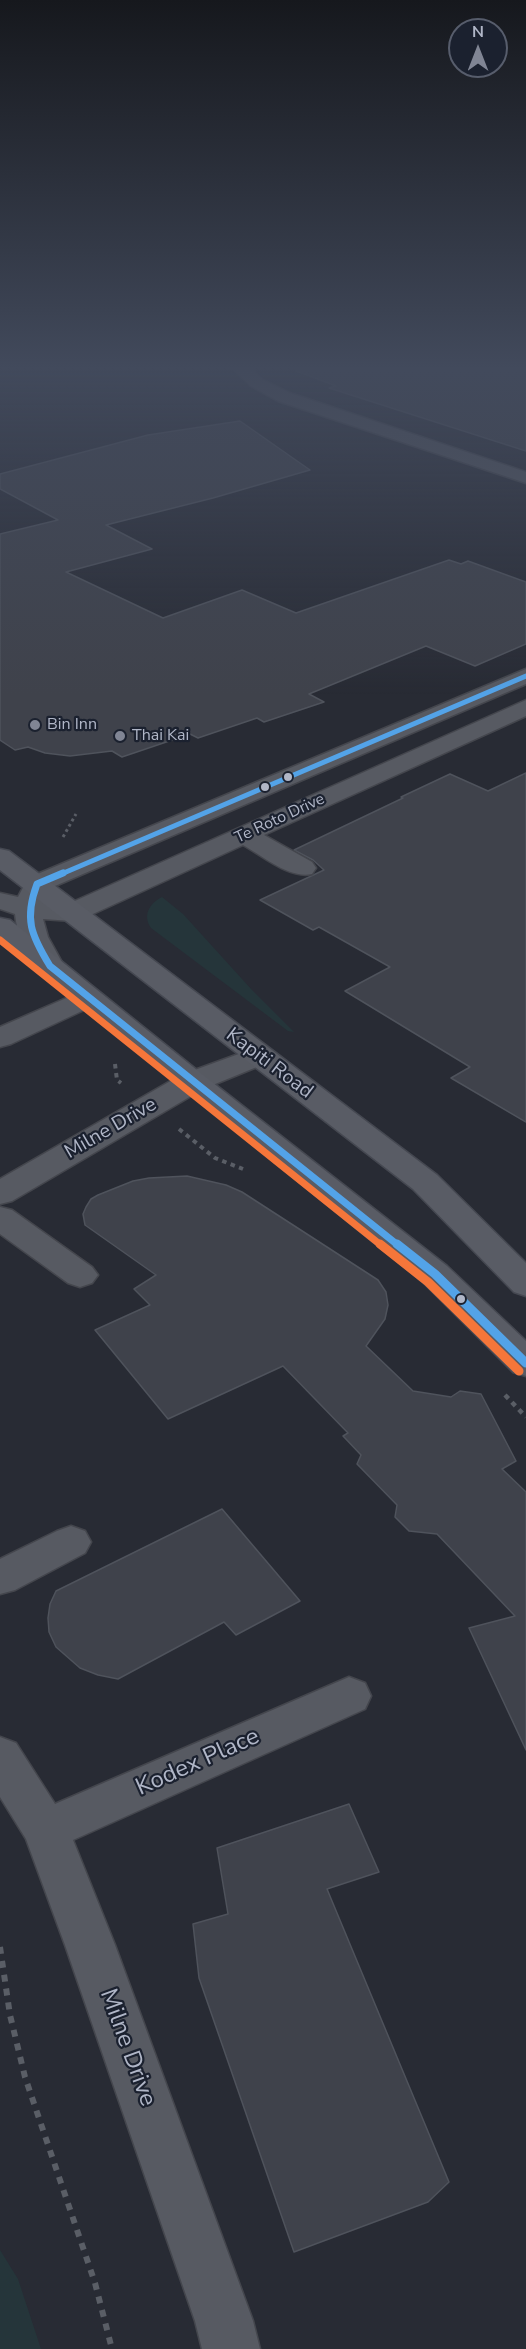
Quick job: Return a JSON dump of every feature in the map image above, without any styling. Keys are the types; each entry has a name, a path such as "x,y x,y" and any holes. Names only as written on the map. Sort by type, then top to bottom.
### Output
{"main road":[{"path":"0,857 33,897"},
{"name":"Kapiti Road","path":"72,913 425,1182 526,1284"},
{"path":"0,926 87,998 435,1274 526,1363"}],"street":[{"name":"Te Roto Drive","path":"0,901 33,897 172,827 526,676"},
{"name":"Te Roto Drive","path":"33,897 72,913 524,710"},
{"path":"440,713 478,729"},
{"path":"170,870 163,840 165,833 172,827"},
{"path":"245,835 303,868"},
{"path":"33,897 37,948 50,966"},
{"path":"0,1038 87,998"},
{"name":"Milne Drive","path":"0,1193 192,1082 258,1056"},
{"path":"0,1218 80,1275"},
{"path":"0,1578 70,1542"},
{"name":"Kodex Place","path":"46,1830 349,1696"},
{"name":"Milne Drive","path":"0,1757 46,1830 90,1945 212,2288 231,2349"}],"path":[{"path":"59,843 76,814"},
{"path":"206,1151 215,1158 245,1169"},
{"path":"504,1393 526,1417"},
{"path":"0,1947 10,2015 25,2077 40,2128 95,2283 112,2349"}],"shaded area":[{"path":"162,897 183,914 252,990 294,1032 288,1031 151,928 147,914 151,906"},
{"path":"0,2250 18,2279 41,2349 0,2349"}],"building":[{"path":"0,476 291,476 106,525 152,549 66,572 163,618 242,590 296,613 449,560 461,564 468,561 526,582 526,644 475,666 426,646 309,694 324,702 264,722 257,718 198,738 190,734 122,757 112,751 70,756 45,753 28,747 15,750 0,740 0,534 58,520 0,489"},
{"path":"526,773 526,1122 451,1078 470,1067 345,991 390,967 319,927 313,930 260,900 324,870 313,860 294,850 403,798 401,797 450,774 488,791"},
{"path":"187,1176 226,1185 242,1192 378,1280 386,1292 388,1305 385,1319 366,1346 413,1391 451,1397 460,1391 481,1394 516,1461 502,1469 526,1492 526,1750 469,1628 515,1616 437,1534 409,1531 395,1517 397,1505 357,1464 361,1455 343,1436 348,1433 283,1366 168,1419 95,1330 150,1305 134,1289 156,1275 85,1225 83,1214 86,1207 91,1199 98,1195 133,1181"},
{"path":"222,1509 300,1601 236,1635 224,1622 118,1679 80,1668 56,1647 49,1632 48,1618 50,1604 56,1591"},
{"path":"349,1804 379,1872 327,1889 449,2182 428,2202 294,2252 199,1978 193,1924 228,1914 217,1848"}],"transit line":[{"path":"526,676 37,884 29,905 31,927 38,947 50,966 192,1082 435,1274 526,1363"},
{"path":"0,940 428,1282 519,1371"}],"place":[{"name":"Bin Inn","path":"35,725"},
{"name":"Thai Kai","path":"120,736"}]}
